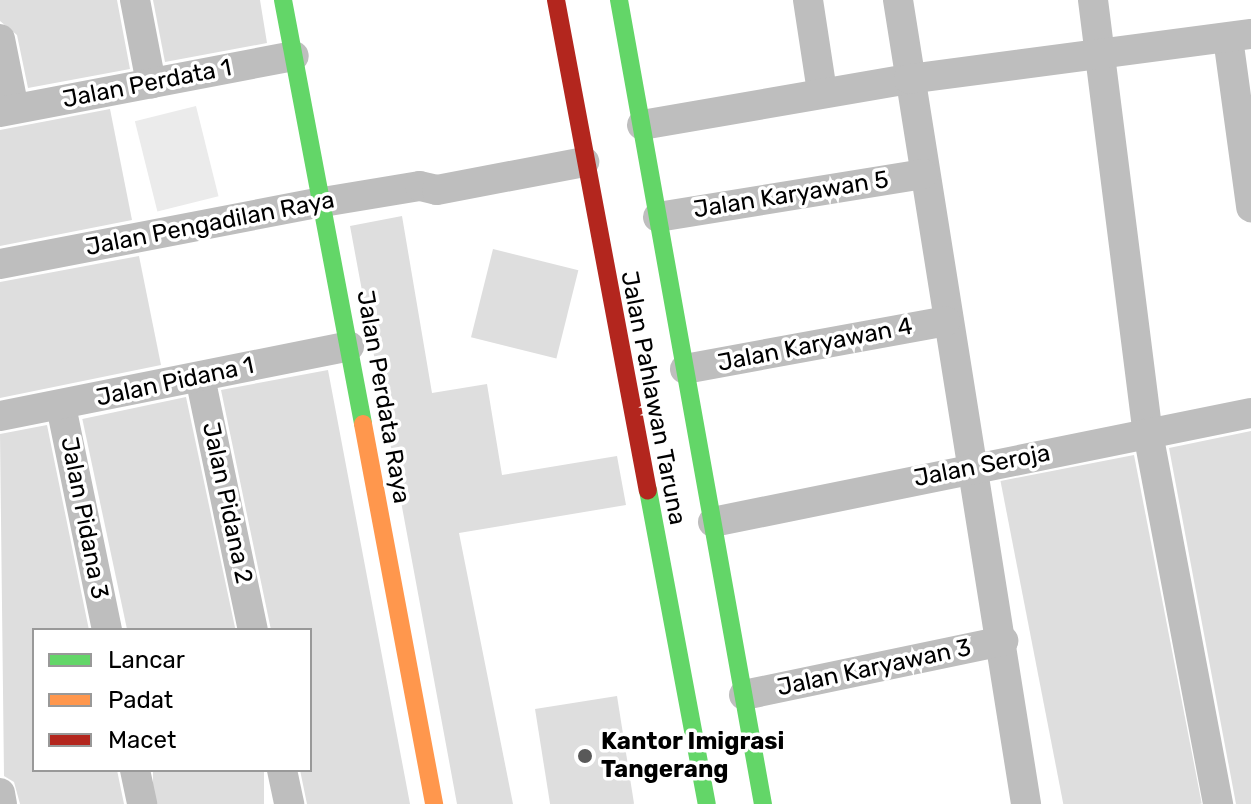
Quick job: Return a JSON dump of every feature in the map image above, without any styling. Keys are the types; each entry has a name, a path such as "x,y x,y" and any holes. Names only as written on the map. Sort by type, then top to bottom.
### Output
{"main road":[{"name":"Jalan Perdata Raya","path":"283,0 434,804"},
{"name":"Jalan Pahlawan Taruna","path":"556,0 707,804"},
{"name":"Jalan Pahlawan Taruna","path":"619,0 763,804"}],"street":[{"path":"135,0 151,83"},
{"path":"808,0 822,92"},
{"path":"898,0 946,321 1003,641 1018,803"},
{"path":"1093,0 1103,55 1148,433 1218,804"},
{"path":"642,125 909,79 1240,36 1251,207"},
{"path":"0,39 7,110"},
{"name":"Jalan Perdata 1","path":"7,110 294,56"},
{"name":"Jalan Pengadilan Raya","path":"0,264 323,202 420,186 437,190 583,155"},
{"name":"Jalan Karyawan 5","path":"658,217 924,174"},
{"name":"Jalan Karyawan 4","path":"685,369 946,321"},
{"name":"Jalan Pidana 1","path":"0,416 349,346"},
{"name":"Jalan Pidana 2","path":"200,377 253,628"},
{"name":"Jalan Pidana 3","path":"61,406 107,628"},
{"name":"Jalan Seroja","path":"713,522 972,467 1251,413"},
{"name":"Jalan Karyawan 3","path":"744,695 1003,641"},
{"path":"135,772 142,804"},
{"path":"282,772 289,804"},
{"path":"0,793 2,804"}],"shaded area":[{"path":"196,106 218,196 157,211 135,121"}],"building":[{"path":"0,0 117,0 130,69 28,88 17,35 0,21"},
{"path":"153,0 260,0 267,43 165,62"},
{"path":"110,109 132,220 0,246 0,130"},
{"path":"402,216 432,393 487,384 502,475 617,456 626,505 459,533 513,804 457,804 350,226"},
{"path":"493,249 578,270 556,359 471,337"},
{"path":"139,256 161,365 0,398 0,282"},
{"path":"328,370 410,804 307,804 300,772 312,772 312,628 271,628 221,390"},
{"path":"186,397 235,628 127,628 82,419"},
{"path":"47,425 89,628 32,628 32,772 117,772 124,804 20,804 14,782 4,776 0,434"},
{"path":"1251,431 1251,804 1236,804 1169,448"},
{"path":"1134,455 1202,803 1063,804 1000,481"},
{"name":"Kantor Imigrasi Tangerang","path":"617,696 634,804 550,804 535,709"},
{"path":"153,772 264,772 264,804 153,804"}],"traffic: fast":[{"path":"283,0 363,424"},
{"path":"619,0 763,804"},
{"path":"648,490 707,804"}],"traffic: slow":[{"path":"363,424 434,804"}],"traffic: jam":[{"path":"556,0 648,490"}],"place":[{"name":"Kantor Imigrasi Tangerang","path":"585,756"}]}
